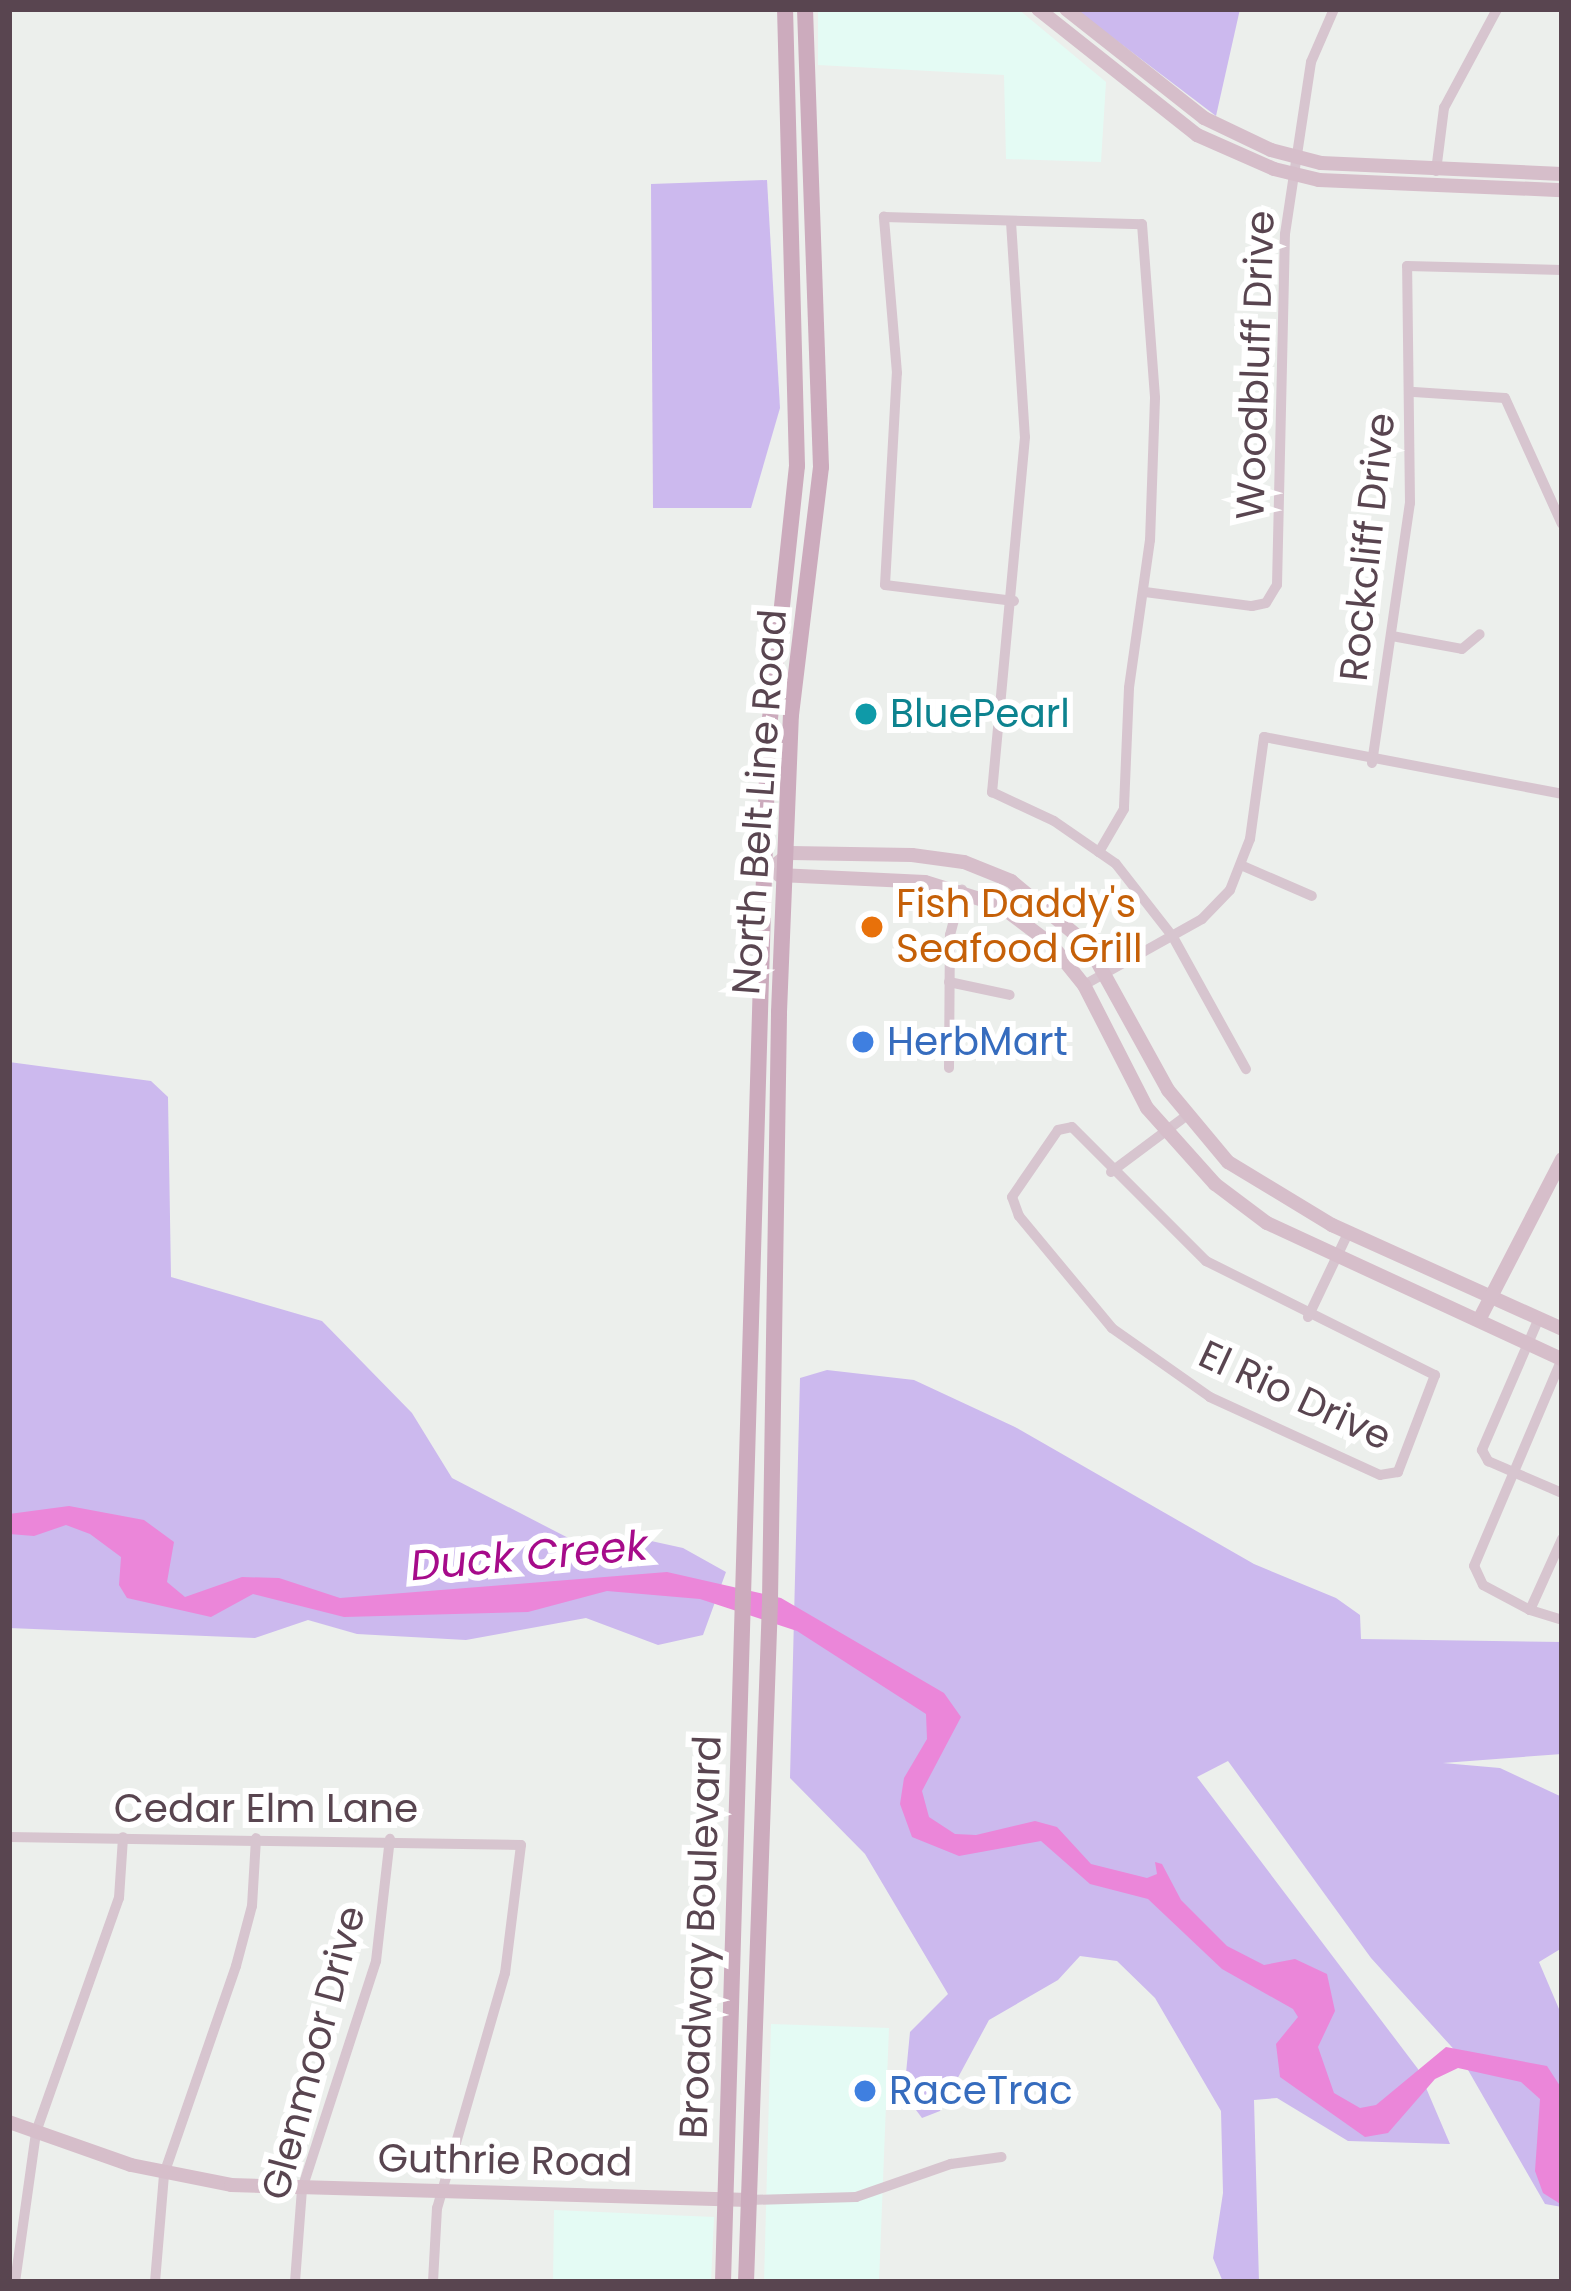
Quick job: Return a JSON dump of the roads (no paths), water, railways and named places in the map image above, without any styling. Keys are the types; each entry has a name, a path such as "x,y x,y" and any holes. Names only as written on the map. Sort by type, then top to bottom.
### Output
{"main road":[{"name":"North Belt Line Road","path":"746,1594 772,666 797,466 784,125 785,9"},
{"name":"North Belt Line Road","path":"770,1600 780,994 790,853 791,715 820,467 805,124 805,9"},
{"path":"1038,9 1207,142 1295,174 1562,174"},
{"path":"1066,9 1184,103 1247,142 1297,158 1562,190"},
{"path":"1086,47 1097,34"},
{"path":"1173,116 1184,103"},
{"path":"784,125 805,124"},
{"path":"797,466 820,467"},
{"path":"768,871 790,853 927,856 987,871 1053,910 1108,975 1186,1116 1255,1182 1348,1233 1562,1328"},
{"path":"768,871 789,878 962,890 1034,929 1084,985 1164,1133 1239,1203 1337,1255 1562,1359"},
{"path":"760,992 780,994"},
{"path":"1479,1320 1562,1160"},
{"path":"754,1290 778,1291"},
{"name":"Broadway Boulevard","path":"723,2282 746,1594"},
{"name":"Broadway Boulevard","path":"746,2282 770,1600"},
{"path":"732,2038 755,2039"},
{"name":"Guthrie Road","path":"9,2122 164,2174 302,2189 749,2200"}],"street":[{"name":"Woodbluff Drive","path":"1145,592 1252,606 1274,596 1286,234 1311,62 1334,9"},
{"path":"1436,177 1444,108 1497,9"},
{"path":"1014,601 885,585 896,373 884,217 1142,224 1155,398 1145,592 1129,688 1124,809 1099,852"},
{"path":"1012,222 1025,437 1014,601 992,792 1099,852 1174,937 1246,1069"},
{"name":"Rockcliff Drive","path":"1372,763 1407,534 1414,392 1407,266 1562,270"},
{"path":"1414,392 1505,398 1562,524"},
{"path":"1392,635 1462,649 1480,634"},
{"path":"1084,985 1174,937 1218,906 1243,866 1264,737 1372,763 1562,794"},
{"path":"1243,866 1312,896"},
{"path":"949,1068 950,935 962,890"},
{"path":"950,982 1010,995"},
{"path":"1186,1116 1111,1172 1206,1261 1308,1317 1348,1233"},
{"name":"El Rio Drive","path":"1111,1172 1082,1131 1058,1130 1012,1197 1018,1216 1112,1328 1210,1397 1380,1475 1398,1472 1435,1388 1435,1375 1308,1317"},
{"path":"1539,1318 1483,1442 1488,1461 1562,1493"},
{"path":"1562,1359 1511,1472 1474,1574 1530,1610 1562,1620"},
{"path":"1530,1610 1562,1539"},
{"name":"Cedar Elm Lane","path":"9,1837 390,1839 521,1845 505,1973 440,2193"},
{"path":"15,2282 36,2132 118,1898 122,1838"},
{"path":"155,2282 164,2174 236,1966 252,1906 256,1838"},
{"name":"Glenmoor Drive","path":"295,2282 302,2189 376,1961 390,1839"},
{"name":"Guthrie Road","path":"749,2200 856,2197 951,2164 1002,2157"},
{"path":"433,2282 440,2193"}],"place":[{"name":"BluePearl","path":"866,714"},
{"name":"Fish Daddy's Seafood Grill","path":"872,927"},
{"name":"HerbMart","path":"863,1042"},
{"name":"RaceTrac","path":"865,2091"}],"water label":[{"name":"Duck Creek","path":"529,1556"}]}
